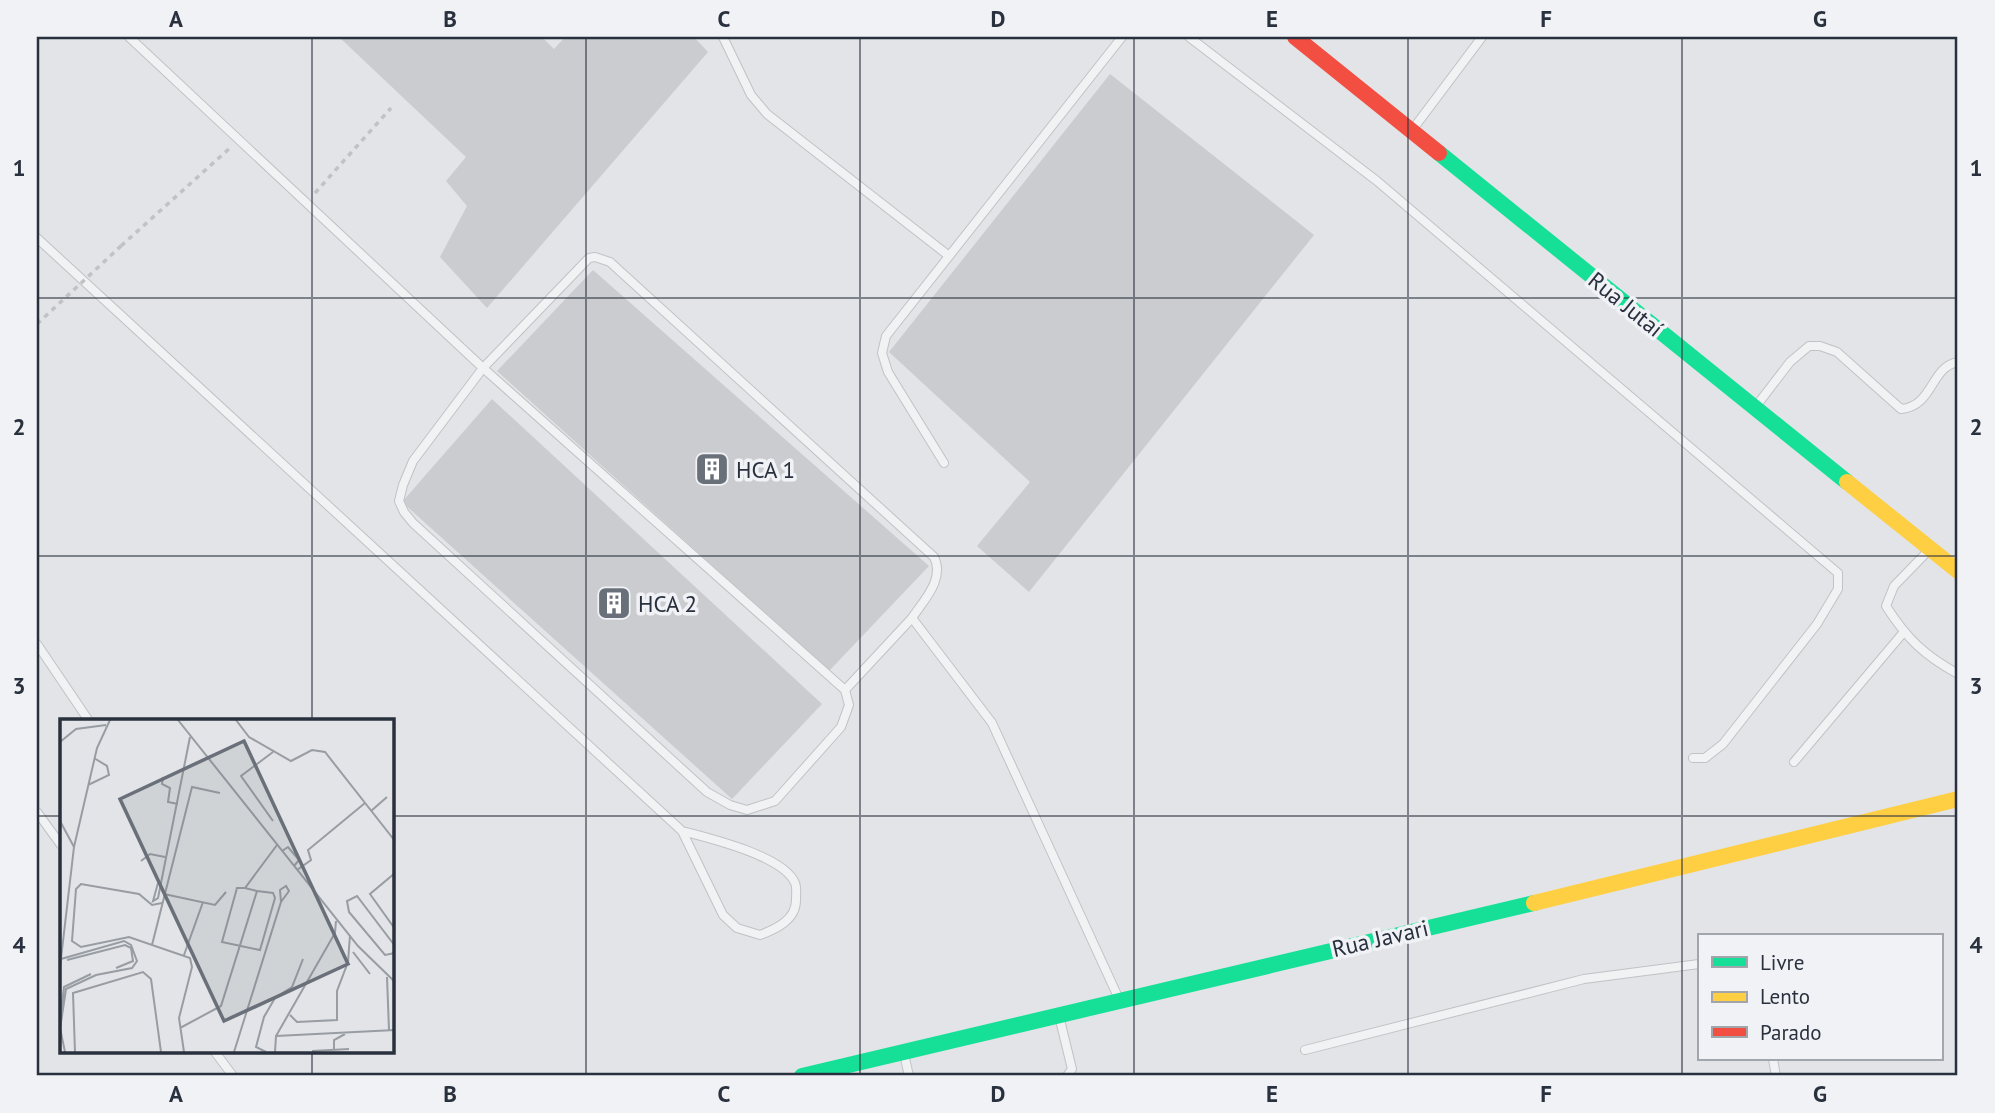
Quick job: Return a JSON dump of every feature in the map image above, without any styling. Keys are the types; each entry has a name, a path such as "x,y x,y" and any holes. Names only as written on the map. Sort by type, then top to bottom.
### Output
{"street":[{"name":"Rua Jutaí","path":"1295,37 1958,571"},
{"name":"Rua Javari","path":"802,1076 859,1066 903,1051 1782,844 1958,799"}],"lane":[{"path":"129,37 483,368 845,690 849,705 842,727 775,801 747,810 730,806 708,792 413,523 404,512 400,501 402,485 413,461 483,368 589,258 595,257 610,262 934,557 938,567 936,579 912,618 845,690"},
{"path":"723,37 751,95 767,114 949,256"},
{"path":"944,463 888,372 882,353 886,336 1122,37"},
{"path":"1189,37 1377,181 1838,573 1838,589 1817,624 1723,744 1705,758 1693,758"},
{"path":"1411,132 1482,37"},
{"path":"37,238 682,831 723,915 737,928 760,935 784,925 797,904 795,883 779,865 733,845 682,831"},
{"path":"1755,408 1790,362 1809,346 1820,346 1837,352 1901,409 1911,408 1921,401 1945,366 1958,362"},
{"path":"1930,548 1894,586 1886,606 1903,633 1935,661 1958,674"},
{"path":"912,618 992,723 1119,999"},
{"path":"1794,762 1903,633"},
{"path":"37,644 88,719"},
{"path":"37,812 60,844"},
{"path":"1304,1050 1584,979 1698,964"},
{"path":"1058,1014 1072,1069 1067,1076"},
{"path":"903,1051 909,1076"},
{"path":"216,1054 233,1076"}],"path":[{"path":"307,203 391,108"},
{"path":"37,324 239,140"}],"building":[{"path":"339,37 542,37 554,49 565,37 694,37 708,52 487,308 440,257 467,206 446,181 466,157"},
{"path":"1110,74 1314,235 1029,592 977,546 1030,482 889,352"},
{"name":"HCA 1","path":"593,270 929,566 829,671 497,371"},
{"name":"HCA 2","path":"492,399 822,704 732,799 402,502"}],"traffic: fast":[{"path":"1439,153 1847,482"},
{"path":"802,1076 1534,903"}],"traffic: slow":[{"path":"1847,482 1958,571"},
{"path":"1534,903 1958,799"}],"traffic: jam":[{"path":"1295,37 1439,153"}],"place":[{"name":"HCA 1","path":"712,469"},
{"name":"HCA 2","path":"614,603"}]}
